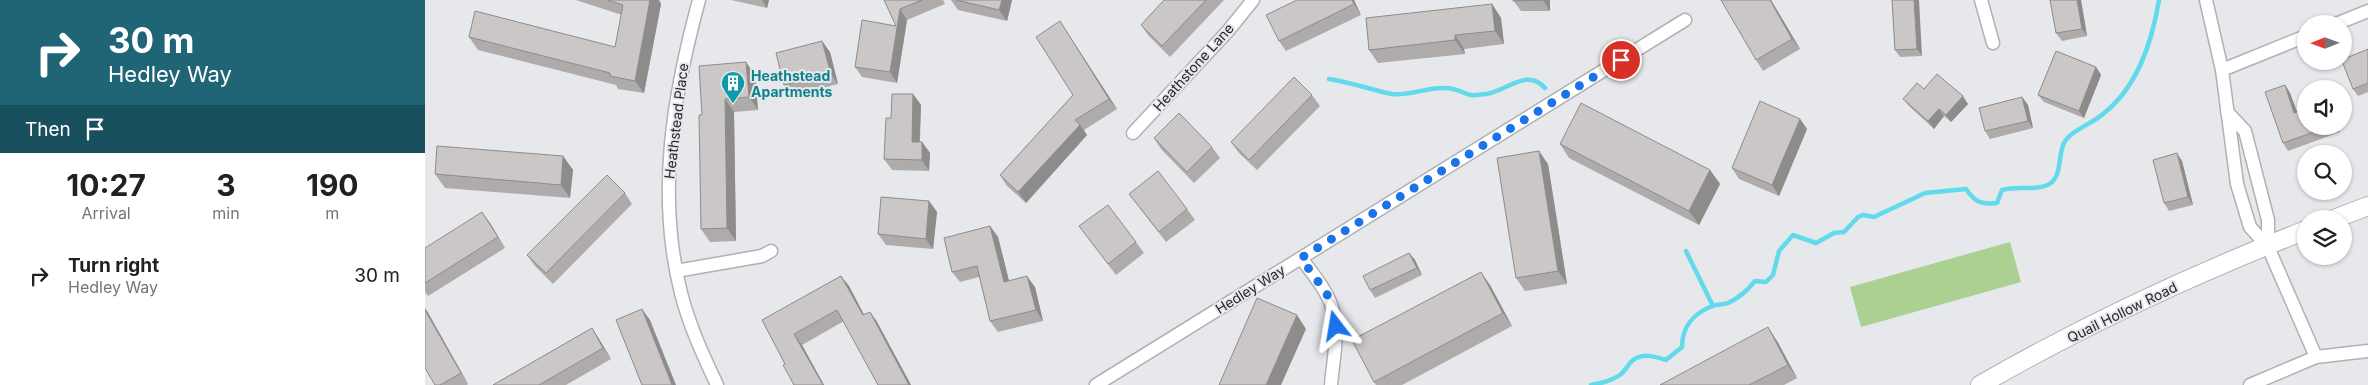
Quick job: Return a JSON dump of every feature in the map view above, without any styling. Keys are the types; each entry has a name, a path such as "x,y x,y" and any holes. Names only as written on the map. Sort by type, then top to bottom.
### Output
{"main road":[{"path":"2352,212 2368,206"},
{"name":"Quail Hollow Road","path":"1980,385 2083,329 2156,294 2297,234"}],"street":[{"name":"Heathstead Place","path":"699,0 676,97 667,175 669,229 676,271 689,321 717,385"},
{"name":"Heathstone Lane","path":"1133,133 1228,31 1253,0"},
{"path":"1981,0 1993,43"},
{"path":"2206,0 2222,70 2237,184 2250,227 2268,247 2316,357"},
{"path":"2353,17 2368,11"},
{"name":"Hedley Way","path":"1096,385 1685,20"},
{"path":"2222,70 2297,40"},
{"path":"2227,112 2245,131 2268,220 2268,247"},
{"path":"676,271 762,256 771,251"},
{"path":"1301,258 1327,294 1332,308 1336,326 1331,385"},
{"path":"2250,385 2316,357 2368,352"}],"green space":[{"path":"2010,242 2021,282 1861,327 1850,287"}],"building":[{"path":"607,0 650,0 635,81 610,76 610,73 469,37 475,11 615,47 623,5"},
{"path":"884,0 922,0 900,9 890,72 855,67 862,20 896,26"},
{"path":"956,0 1002,0 999,10"},
{"path":"1164,0 1206,0 1162,46 1141,25"},
{"path":"1297,0 1352,0 1354,4 1279,41 1266,15"},
{"path":"1721,0 1770,0 1792,39 1756,60"},
{"path":"1892,0 1914,0 1917,49 1895,50"},
{"path":"2050,0 2077,0 2082,29 2056,33"},
{"path":"1492,4 1495,31 1455,35 1455,40 1369,50 1366,18"},
{"path":"1060,21 1109,99 1075,120 1080,125 1018,192 1000,175 1073,95 1036,37"},
{"path":"822,41 831,74 784,85 776,53"},
{"path":"2368,49 2368,83 2353,89 2352,80 2349,80 2346,70 2353,70 2353,55"},
{"path":"2056,51 2096,67 2079,111 2038,95"},
{"path":"746,62 749,97 725,99 727,228 701,229 699,115 702,115 699,66"},
{"path":"1937,74 1963,96 1946,115 1939,109 1928,121 1903,99 1917,83 1924,89"},
{"path":"1294,77 1312,95 1249,160 1231,142"},
{"path":"2285,85 2294,113 2297,112 2297,135 2306,135 2283,143 2265,92"},
{"path":"892,94 913,94 912,142 922,142 922,160 884,159 886,118 891,118"},
{"path":"2022,97 2028,121 1985,131 1979,108"},
{"path":"1760,101 1800,119 1772,185 1732,168"},
{"path":"1581,103 1710,170 1689,211 1560,144"},
{"path":"1179,113 1212,147 1187,172 1154,138"},
{"path":"437,146 563,156 561,185 435,174"},
{"path":"1539,151 1558,271 1516,278 1497,158"},
{"path":"2177,153 2188,197 2164,203 2153,160"},
{"path":"1158,171 1187,209 1159,232 1129,194"},
{"path":"607,175 625,193 546,273 527,255"},
{"path":"881,197 929,201 926,239 878,234"},
{"path":"1108,205 1136,242 1108,264 1079,226"},
{"path":"482,212 498,237 425,283 425,248"},
{"path":"990,226 1004,282 1027,276 1036,310 990,321 977,266 952,272 944,238"},
{"path":"1409,253 1417,268 1370,290 1363,276"},
{"path":"1481,272 1503,313 1374,382 1352,340"},
{"path":"841,276 863,315 870,312 909,385 878,385 837,310 794,334 823,385 794,385 762,320"},
{"path":"1257,298 1297,315 1266,385 1219,385"},
{"path":"642,309 672,385 642,385 616,320"},
{"path":"425,310 461,373 440,385 435,385 425,368"},
{"path":"1768,327 1788,365 1749,385 1660,385"},
{"path":"592,328 603,348 539,385 493,385"}],"waterway":[{"path":"1591,385 1606,382 1617,377 1638,357 1652,356 1666,360 1682,347 1686,327 1699,313 1712,306 1732,301 1743,294 1755,281 1766,282 1773,275 1779,251 1793,235 1816,243 1834,233 1844,232 1858,217 1863,215 1874,217 1925,193 1966,189 1979,202 1991,204 1997,203 2002,190 2034,188 2051,183 2057,175 2062,148 2067,138 2098,118 2126,91 2147,47 2159,0"},
{"path":"1329,79 1392,94 1445,88 1471,95 1486,94 1524,80 1538,82 1545,88"},
{"path":"1686,251 1713,306"}],"place":[{"name":"Heathstead Apartments","path":"733,104"}],"route":[{"path":"1336,326 1327,294 1301,258 1621,60"}]}
